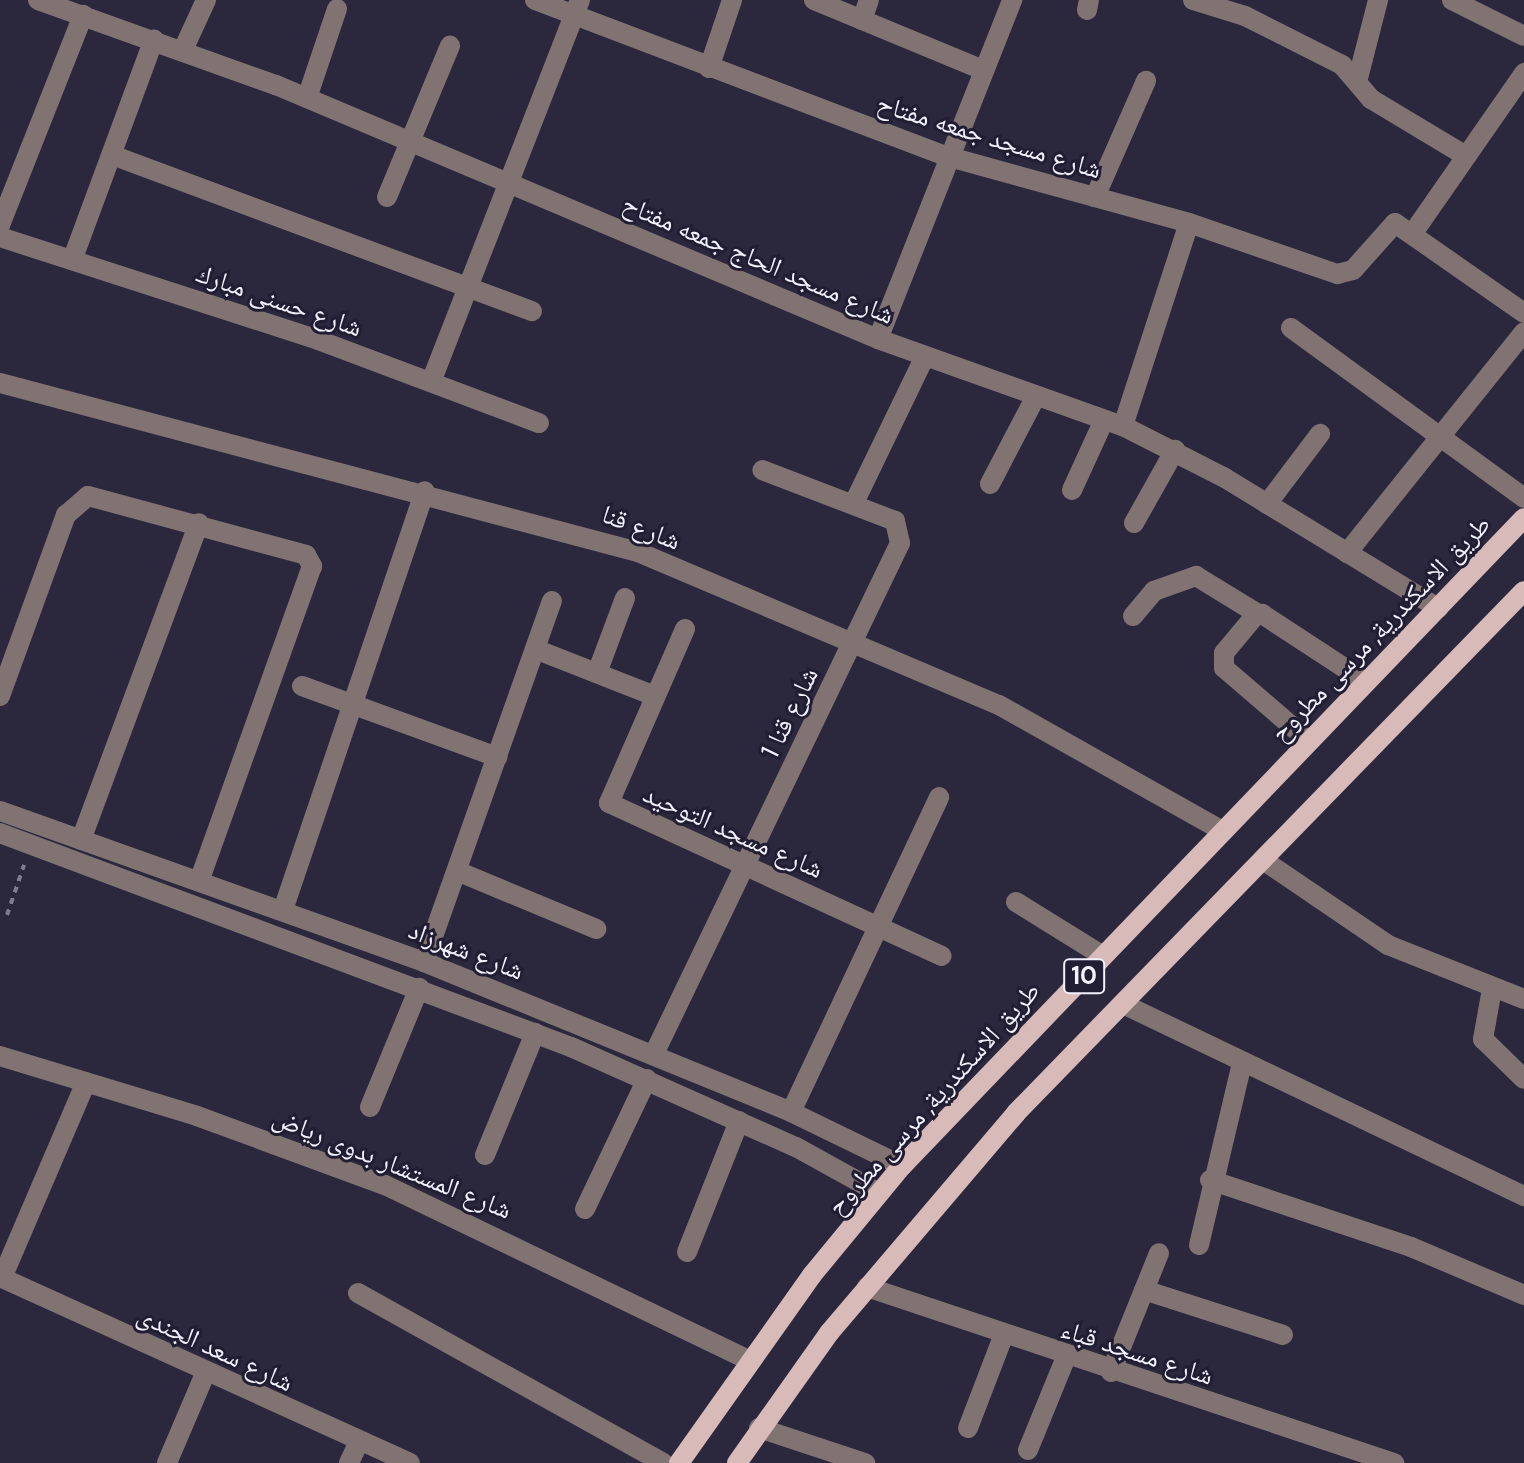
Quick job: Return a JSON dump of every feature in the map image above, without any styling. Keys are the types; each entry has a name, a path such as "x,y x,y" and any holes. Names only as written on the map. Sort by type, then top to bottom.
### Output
{"main road":[{"name":"طريق الاسكندرية, مرسى مطروح","path":"679,1463 749,1360 902,1166 1524,518"},
{"name":"10","path":"737,1463 759,1428 867,1287 1006,1124 1524,591"}],"street":[{"name":"شارع مسجد الحاج جمعه مفتاح","path":"38,0 154,39 307,98 411,145 878,339 1114,423 1175,450 1438,608"},
{"path":"183,50 206,0"},
{"name":"شارع مسجد جمعه مفتاح","path":"535,0 576,8 709,68 946,156 1189,223 1345,274 1388,224 1413,233"},
{"path":"709,68 732,0"},
{"path":"814,0 983,70"},
{"path":"862,20 869,0"},
{"path":"878,339 946,156 1012,0"},
{"path":"1193,0 1245,16 1342,65 1371,99 1466,156"},
{"path":"1357,82 1378,0"},
{"path":"1452,0 1524,36"},
{"path":"431,382 576,8"},
{"path":"307,98 337,9"},
{"path":"0,225 83,15"},
{"path":"73,258 154,39"},
{"path":"387,197 450,46"},
{"path":"1524,73 1413,233 1524,313"},
{"path":"1095,197 1146,81"},
{"path":"112,155 532,311"},
{"path":"1072,490 1114,423 1189,223"},
{"name":"شارع حسنى مبارك","path":"0,237 73,258 431,382 539,423"},
{"path":"1291,328 1524,498"},
{"path":"1347,553 1524,332"},
{"path":"854,503 925,356"},
{"name":"شارع قنا","path":"0,383 425,491 638,552 1057,732 1223,831"},
{"path":"990,484 1036,396"},
{"path":"1267,504 1320,434"},
{"path":"1134,523 1175,450"},
{"name":"شارع قنا 1","path":"654,1054 900,543 895,521 762,470"},
{"path":"283,910 425,491"},
{"path":"0,696 75,503 104,496 306,555 312,566 199,881"},
{"path":"81,840 199,523"},
{"path":"1133,616 1154,591 1196,576 1366,682"},
{"path":"597,673 625,598"},
{"path":"424,962 552,601"},
{"path":"1258,614 1224,653 1224,668 1309,741"},
{"name":"شارع مسجد التوحيد","path":"685,629 609,803 941,956"},
{"path":"535,649 655,696"},
{"path":"302,686 497,757"},
{"path":"791,1112 939,797"},
{"name":"شارع شهرزاد","path":"0,811 424,962 791,1112 902,1166"},
{"name":"شارع شهرزاد","path":"0,833 535,1033 739,1121 879,1193"},
{"path":"1263,860 1388,945 1492,989 1524,999"},
{"path":"457,871 596,929"},
{"path":"1016,902 1103,956"},
{"path":"370,1107 419,988"},
{"path":"1492,989 1483,1039 1524,1079"},
{"path":"1123,1004 1241,1067 1524,1196"},
{"path":"485,1155 535,1033"},
{"name":"شارع المستشار بدوى رياض","path":"0,1056 86,1082 385,1185 749,1360"},
{"path":"1199,1245 1210,1180 1241,1067"},
{"path":"585,1209 647,1079"},
{"path":"1,1278 86,1082"},
{"path":"687,1252 739,1121"},
{"path":"1210,1180 1411,1247 1524,1295"},
{"path":"1111,1372 1159,1253"},
{"name":"شارع سعد الجندى","path":"1,1278 205,1374 410,1463"},
{"name":"شارع مسجد قباء","path":"867,1287 1003,1337 1385,1461"},
{"path":"1144,1290 1283,1335"},
{"path":"358,1293 663,1463"},
{"path":"968,1428 1003,1337"},
{"path":"1028,1450 1066,1357"},
{"path":"167,1463 205,1374"},
{"path":"759,1428 865,1463"},
{"path":"349,1463 359,1442"}],"path":[{"path":"7,915 31,844"}]}
